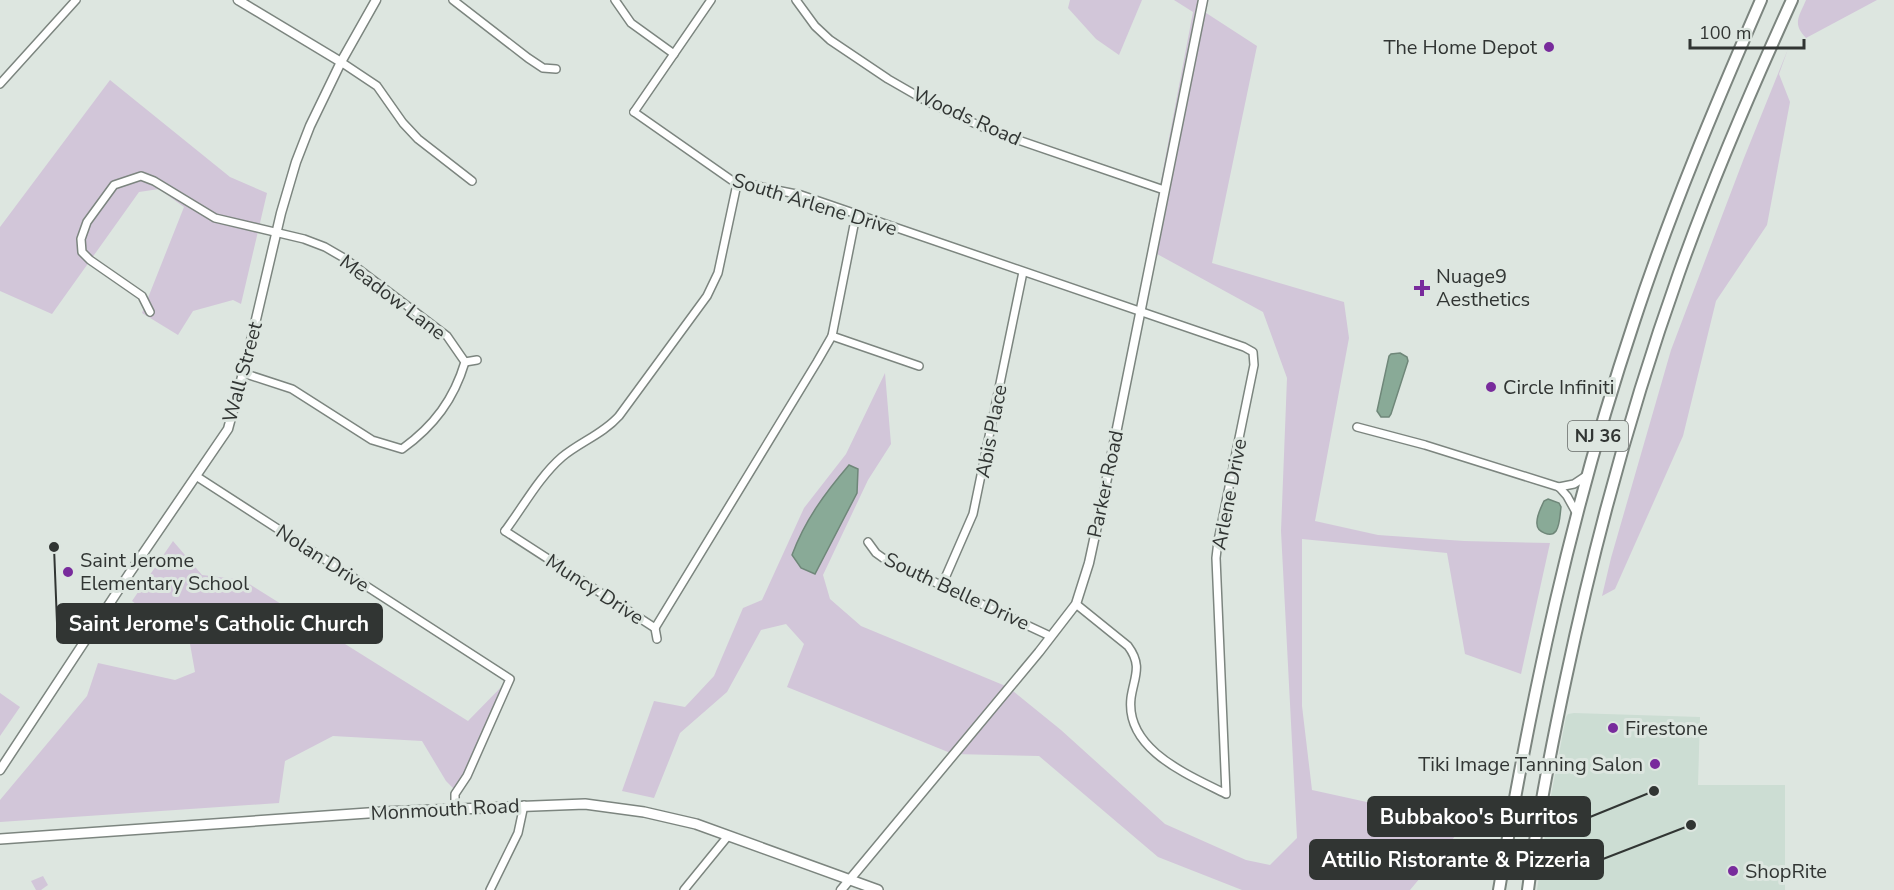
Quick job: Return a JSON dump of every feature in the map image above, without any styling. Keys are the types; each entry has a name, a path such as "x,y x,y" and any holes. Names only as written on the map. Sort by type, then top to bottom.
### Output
{"highway":[{"name":"NJ 36","path":"1499,890 1531,708 1560,576 1588,474 1634,322 1675,206 1761,0"},
{"name":"NJ 36","path":"1528,890 1550,755 1584,595 1603,517 1641,388 1679,273 1748,98 1792,0"}],"main road":[{"name":"Monmouth Road","path":"0,839 455,807 585,804 612,806 675,819 878,890"},
{"path":"0,834 12,838"}],"street":[{"path":"0,84 76,0"},
{"path":"238,0 377,86 403,123 418,139 472,181"},
{"name":"Wall Street","path":"0,770 228,429 281,213 302,144 341,62 376,0"},
{"path":"453,0 543,68 556,69"},
{"path":"615,0 631,23 674,54"},
{"path":"623,114 634,112 711,0"},
{"name":"Woods Road","path":"796,0 815,26 830,40 888,79 928,102 989,130 1164,190"},
{"name":"Parker Road","path":"841,890 1076,604 1089,563 1203,0"},
{"name":"South Arlene Drive","path":"634,112 737,184 801,195 1140,313"},
{"name":"Meadow Lane","path":"150,312 142,296 82,252 81,239 87,222 114,185 141,176 154,181 215,218 315,243 344,258 447,336 465,362"},
{"path":"495,534 505,531 558,462 619,416 707,296 718,273 737,184"},
{"name":"Muncy Drive","path":"505,531 655,628 832,336 856,215"},
{"name":"Abis Place","path":"942,585 974,514 1023,272"},
{"name":"Arlene Drive","path":"1076,604 1128,646 1134,654 1137,671 1131,707 1142,739 1168,762 1226,794 1216,558 1255,357 1252,351 1244,347 1140,313"},
{"path":"832,336 919,366"},
{"path":"402,449 425,431 451,396 459,383 465,362 477,360"},
{"path":"243,373 292,389 372,440 402,449"},
{"path":"1357,427 1425,445 1558,488 1567,496 1577,514"},
{"path":"402,449 403,459"},
{"path":"1558,488 1574,484 1588,474"},
{"name":"Nolan Drive","path":"196,476 510,679 467,776 455,794 455,807"},
{"name":"South Belle Drive","path":"868,542 876,553 884,558 1050,636"},
{"path":"655,628 657,639"},
{"path":"490,890 518,833 524,805"},
{"path":"684,890 728,836"}],"shaded area":[{"path":"1070,0 1142,0 1119,55 1096,39 1068,8"},
{"path":"1174,0 1202,0 1200,9 1257,46 1212,263 1344,302 1349,338 1315,521 1378,535 1464,541 1550,543 1521,674 1465,654 1447,553 1302,539 1302,706 1312,790 1417,813 1482,804 1410,890 1242,890 1158,857 1039,756 953,754 787,687 804,644 786,624 761,630 727,692 680,733 654,798 622,791 654,701 685,707 714,676 743,608 762,600 804,508 846,454 885,373 891,444 868,480 823,575 830,599 861,626 1008,687 1061,730 1165,824 1246,860 1270,865 1297,838 1281,531 1287,378 1263,312 1148,249 1193,12"},
{"path":"1806,0 1877,0 1806,38 1799,28 1798,20"},
{"path":"1788,49 1779,74 1790,102 1767,225 1716,301 1683,436 1615,589 1602,596 1671,350"},
{"path":"110,80 230,177 267,193 241,304 233,300 193,311 178,335 142,313 184,207 159,189 139,192 52,314 0,291 0,227"},
{"path":"1400,353 1407,357 1408,361 1391,414 1389,417 1381,417 1377,411 1389,356"},
{"path":"849,465 858,469 857,493 815,574 801,568 792,555 816,507"},
{"path":"1548,499 1559,503 1561,507 1557,529 1551,534 1542,532 1537,524 1540,509 1544,501"},
{"path":"173,541 202,575 243,580 468,721 509,679 459,791 456,791 446,781 422,741 333,736 285,761 279,803 0,822 0,800 87,696 98,663 175,680 195,672 190,644 132,601"},
{"path":"0,693 20,707 0,736"},
{"path":"1574,713 1700,717 1698,785 1785,785 1785,890 1537,890 1549,806 1566,717"},
{"path":"43,876 48,885 41,890 36,890 31,881"}],"place":[{"name":"The Home Depot","path":"1549,47"},
{"name":"Nuage9 Aesthetics","path":"1422,288"},
{"name":"Circle Infiniti","path":"1491,387"},
{"name":"Saint Jerome's Catholic Church","path":"54,547"},
{"name":"Saint Jerome Elementary School","path":"68,572"},
{"name":"Firestone","path":"1613,728"},
{"name":"Tiki Image Tanning Salon","path":"1655,764"},
{"name":"Bubbakoo's Burritos","path":"1654,791"},
{"name":"Attilio Ristorante & Pizzeria","path":"1691,825"},
{"name":"ShopRite","path":"1733,871"}]}
